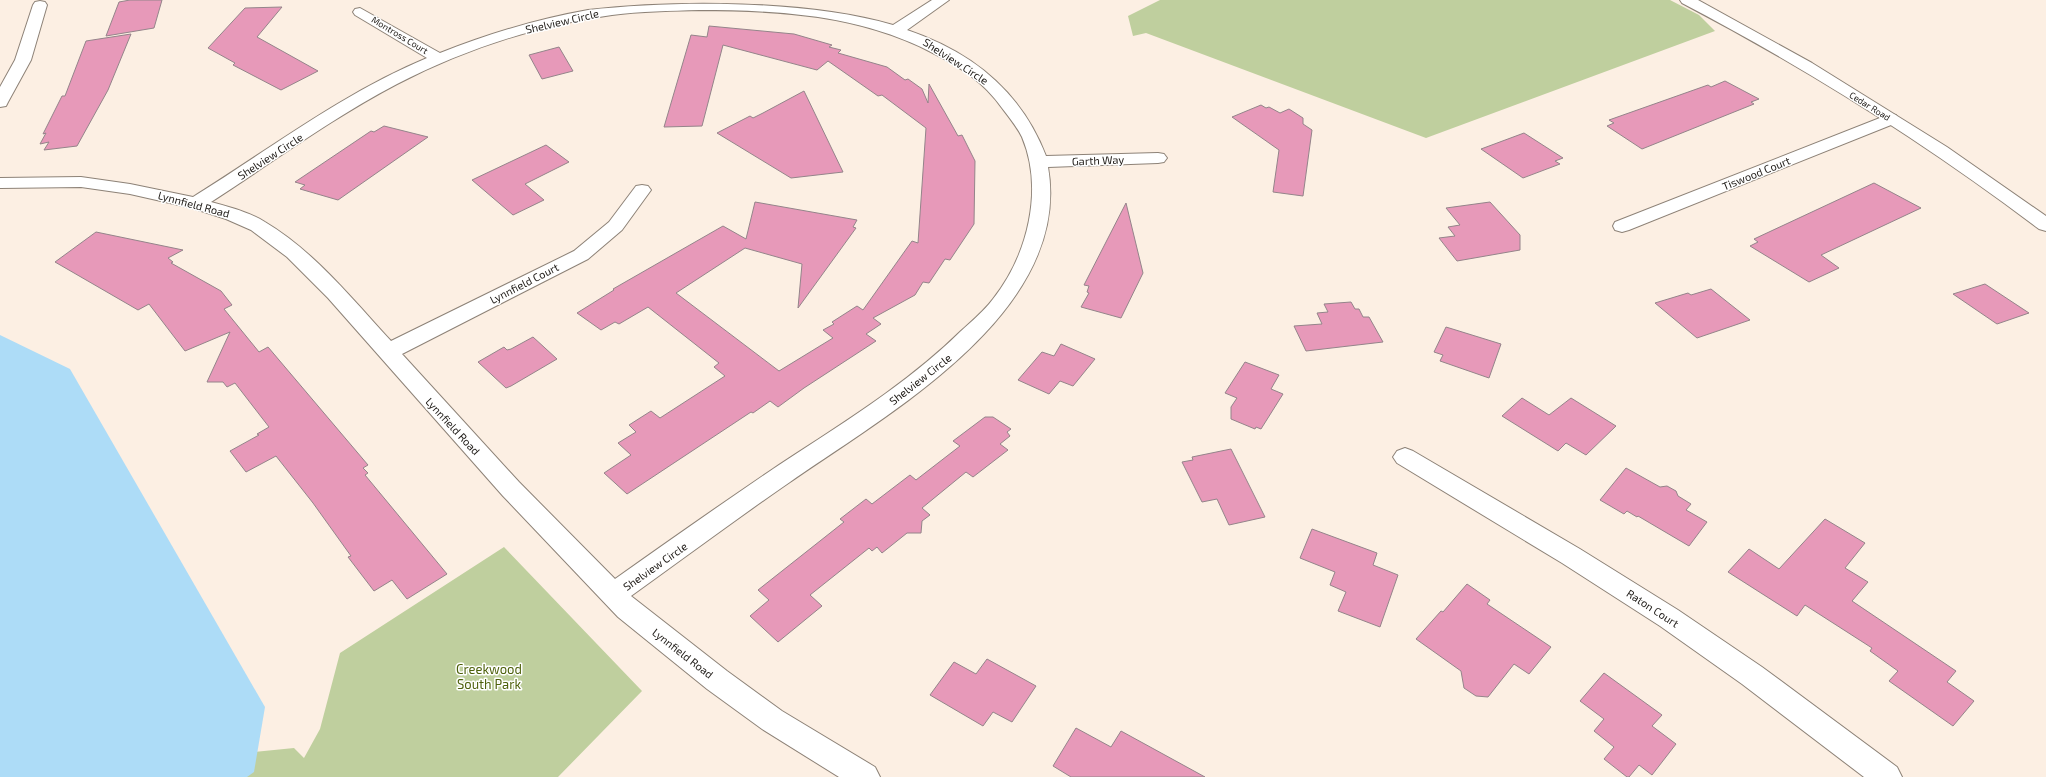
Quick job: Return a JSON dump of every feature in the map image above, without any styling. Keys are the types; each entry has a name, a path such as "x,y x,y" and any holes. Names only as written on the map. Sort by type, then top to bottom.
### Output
{"street":[{"path":"898,29 942,0"},
{"name":"Cedar Road","path":"1687,0 1724,18 1806,66 1945,153 2046,225"},
{"name":"Shelview Circle","path":"196,203 250,170 338,111 393,80 478,43 564,19 610,10 659,4 748,2 795,6 847,14 898,29 932,44 990,83 1002,95 1030,136 1037,162 1042,198 1035,235 1027,258 1002,302 953,354 881,409 780,477 613,595"},
{"path":"0,102 22,60 40,5"},
{"name":"Montross Court","path":"360,12 440,59"},
{"name":"Tiswood Court","path":"1622,226 1890,119"},
{"name":"Garth Way","path":"1037,162 1158,158"},
{"name":"Lynnfield Road","path":"0,182 81,182 130,189 196,203 233,215 258,226 294,253 335,293 424,394 449,418 511,489 627,609 772,720 865,777"},
{"name":"Lynnfield Court","path":"387,352 581,255 608,236 627,215 642,190"},
{"name":"Raton Court","path":"1405,457 1590,567 1670,618 1768,687 1887,777"}],"green space":[{"path":"1160,0 1670,0 1699,15 1715,31 1426,138 1146,33 1133,36 1128,16"},
{"name":"Creekwood South Park","path":"504,547 642,691 558,777 188,777 235,754 294,748 304,758 320,729 340,653"}],"water":[{"path":"0,335 70,369 265,707 254,772 247,777 0,777"}],"building":[{"path":"130,0 162,0 154,28 106,36 119,2"},
{"path":"282,7 257,37 318,71 281,90 233,65 235,63 208,48 245,8"},
{"path":"709,26 794,34 832,45 829,47 841,50 838,53 887,67 905,80 908,79 922,89 928,103 929,84 958,136 962,135 975,161 974,224 950,260 945,259 929,283 923,282 915,295 873,318 881,324 866,334 876,341 804,388 778,407 770,401 753,413 751,412 627,494 604,473 631,455 618,443 636,432 629,425 651,411 660,418 725,376 714,367 719,363 648,307 619,324 615,322 601,330 577,313 614,290 613,289 723,226 746,239 755,202 857,220 853,227 856,228 798,308 802,264 745,248 676,293 779,371 833,338 823,330 834,324 832,322 857,306 863,310 912,241 918,243 926,128 882,95 878,96 828,61 817,70 723,45 702,126 664,127 691,35 707,37"},
{"path":"131,34 108,90 77,146 44,150 49,142 40,144 46,133 43,134 62,96 65,96 86,41"},
{"path":"559,47 573,71 542,79 529,55"},
{"path":"1725,81 1759,99 1751,102 1754,104 1642,149 1607,126 1614,123 1609,120 1708,85 1711,87"},
{"path":"804,91 843,172 791,178 717,133 750,116 753,118"},
{"path":"1261,105 1266,108 1269,107 1280,113 1289,109 1303,118 1303,124 1312,130 1303,196 1273,192 1279,150 1232,117"},
{"path":"384,126 428,137 338,200 300,189 305,185 295,182 371,131 374,132"},
{"path":"1524,133 1563,158 1555,161 1560,164 1523,178 1481,149"},
{"path":"546,145 569,162 525,184 544,200 513,215 472,180"},
{"path":"1874,183 1921,208 1821,255 1839,268 1809,282 1750,246 1758,242 1754,239"},
{"path":"1490,202 1520,235 1520,250 1457,261 1439,238 1455,236 1448,227 1460,225 1446,208"},
{"path":"1126,203 1143,273 1121,318 1081,307 1089,293 1087,292 1089,286 1084,285"},
{"path":"96,232 183,250 168,258 173,262 171,263 221,291 232,305 224,309 259,352 268,347 368,465 363,468 368,473 365,475 447,574 407,599 392,580 374,591 348,557 351,556 313,503 276,456 246,472 230,451 259,435 257,434 269,427 235,383 227,387 223,382 207,382 230,332 185,351 149,304 138,310 55,262"},
{"path":"1985,284 2029,313 1997,324 1953,294"},
{"path":"1711,289 1750,320 1697,338 1655,303 1688,293 1691,295"},
{"path":"1351,302 1355,309 1359,309 1363,317 1369,317 1383,342 1306,351 1294,326 1322,324 1317,313 1328,312 1324,304"},
{"path":"1446,327 1501,344 1489,378 1440,361 1443,355 1434,352"},
{"path":"533,337 557,359 511,386 506,388 478,362 504,347 507,350 511,349"},
{"path":"1061,344 1095,359 1073,386 1060,381 1049,394 1018,380 1042,352 1054,356"},
{"path":"1245,362 1279,375 1271,389 1283,394 1261,429 1256,427 1255,429 1231,419 1231,407 1237,398 1225,393"},
{"path":"1522,398 1549,415 1571,398 1616,426 1586,455 1566,443 1558,451 1502,416"},
{"path":"985,417 993,417 1011,429 1007,432 1010,436 1000,444 1008,450 973,477 966,472 922,508 930,515 922,521 921,533 907,533 882,553 877,547 872,551 869,548 810,595 822,606 778,642 750,616 769,600 758,590 844,522 840,519 866,499 872,504 910,475 916,480 960,446 953,441"},
{"path":"1231,449 1265,517 1229,525 1217,499 1202,502 1182,462 1193,460 1192,457"},
{"path":"1626,468 1660,487 1667,486 1676,491 1678,496 1691,504 1686,510 1707,522 1689,546 1638,516 1637,517 1627,511 1624,514 1600,500"},
{"path":"1825,519 1865,543 1845,568 1868,582 1852,601 1956,671 1947,682 1974,701 1953,726 1889,681 1898,671 1870,651 1872,648 1805,605 1797,616 1728,572 1749,549 1779,569"},
{"path":"1312,529 1377,553 1373,565 1398,575 1380,627 1338,611 1346,592 1330,585 1335,572 1300,558"},
{"path":"1467,584 1490,600 1487,604 1551,647 1529,674 1514,664 1488,697 1476,696 1464,688 1461,671 1416,639 1441,611 1443,612"},
{"path":"987,659 1036,686 1012,722 993,712 983,726 930,695 954,662 976,674"},
{"path":"1604,673 1662,715 1652,726 1676,744 1652,775 1639,765 1629,777 1627,777 1604,759 1614,747 1594,731 1604,719 1580,701"},
{"path":"1076,728 1111,747 1121,731 1205,777 1071,777 1053,766"}]}
